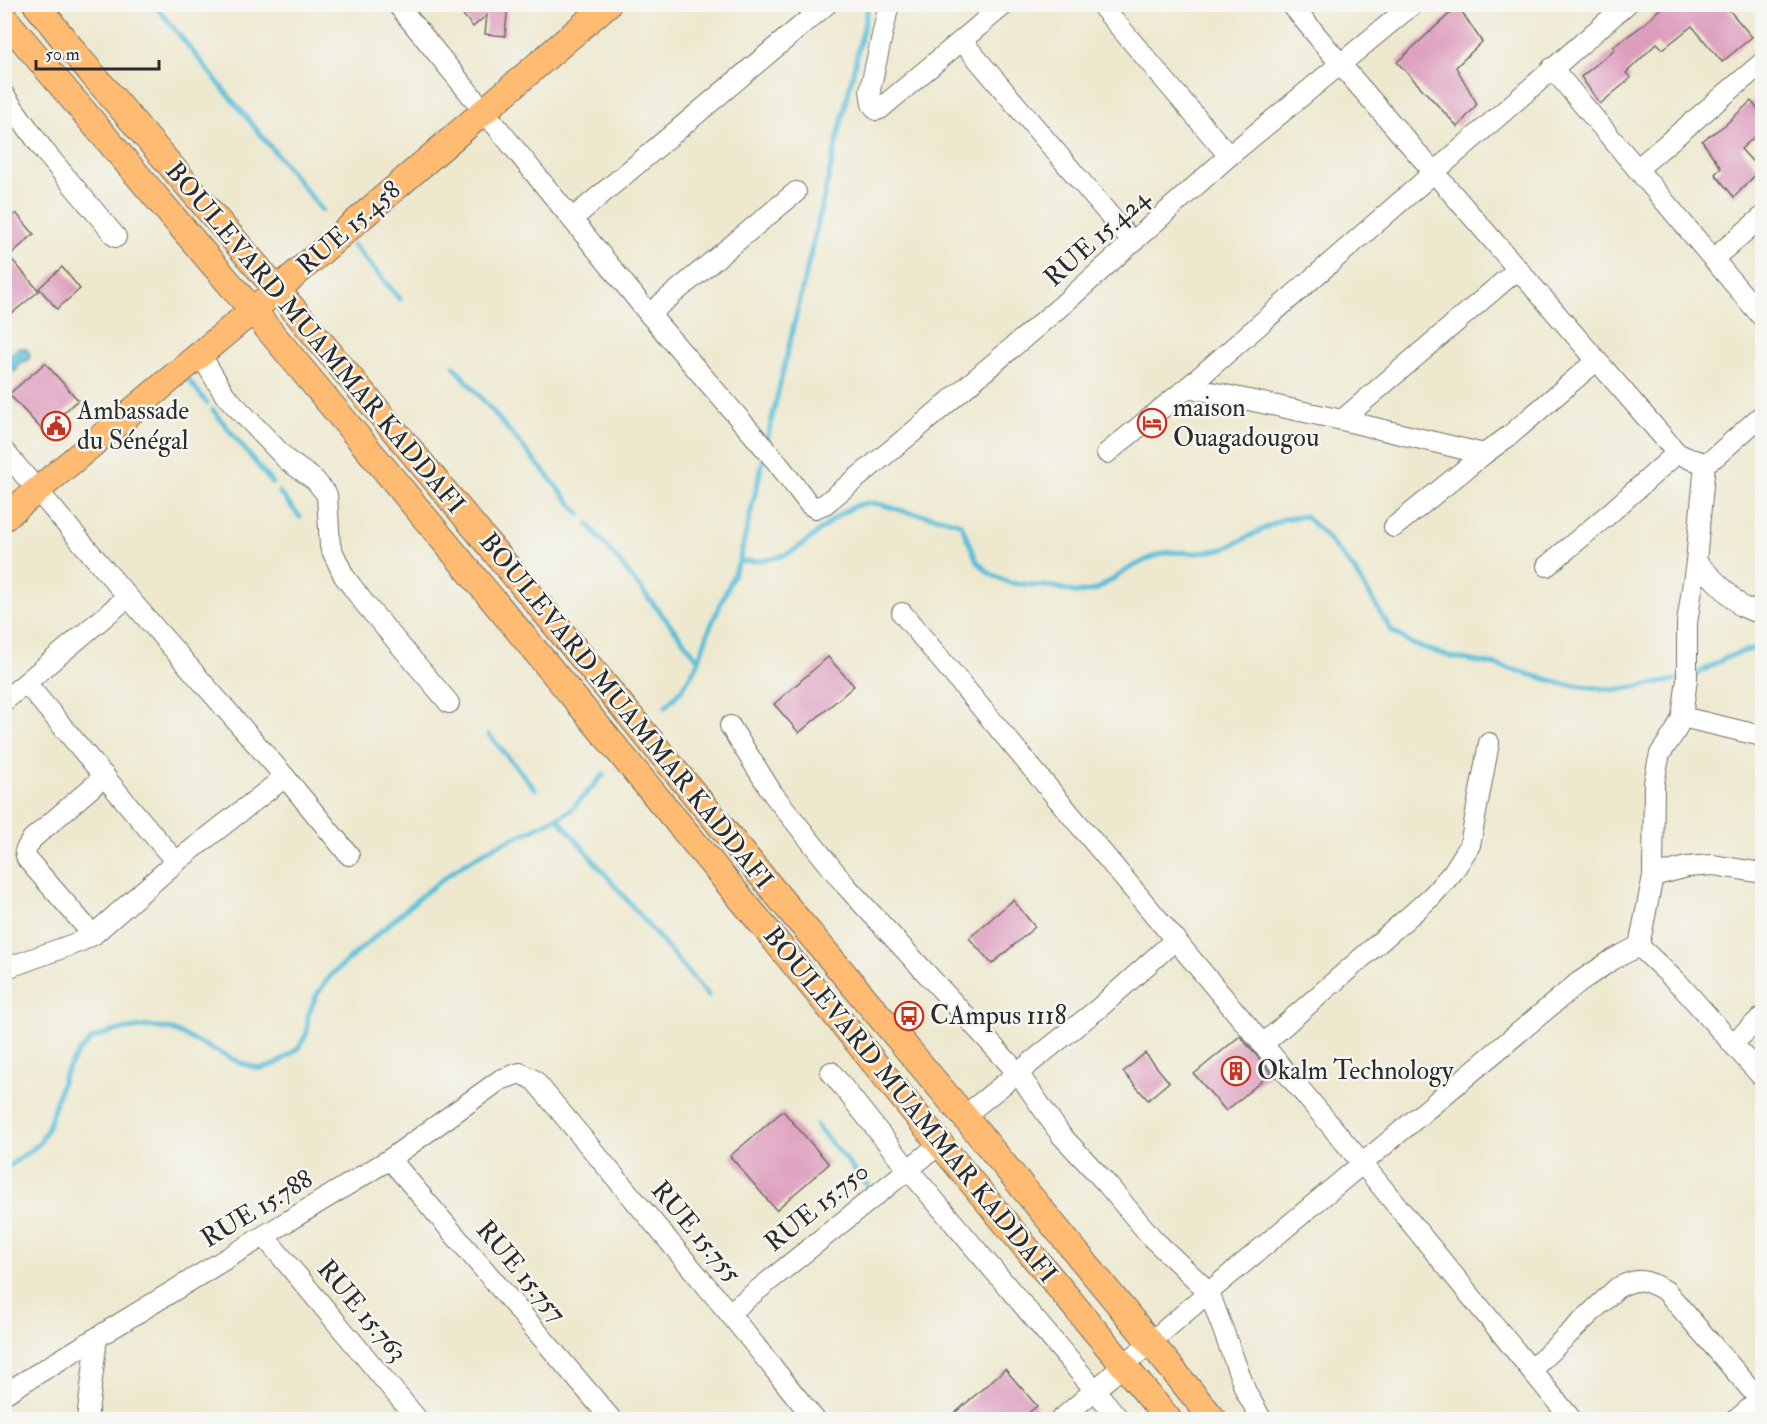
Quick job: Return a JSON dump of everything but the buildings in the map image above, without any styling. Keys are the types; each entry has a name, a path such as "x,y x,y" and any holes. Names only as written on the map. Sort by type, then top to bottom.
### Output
{"main road":[{"name":"BOULEVARD MUAMMAR KADDAFI","path":"36,4 77,56 277,290 530,593 783,902 964,1116 1214,1419"},
{"name":"RUE 15.458","path":"4,518 277,290 608,4"},
{"name":"BOULEVARD MUAMMAR KADDAFI","path":"4,18 105,134 252,310 1169,1419"}],"street":[{"path":"4,11 12,4"},
{"path":"396,4 649,314 796,192"},
{"path":"572,219 827,4"},
{"path":"889,4 870,90 871,102 876,110 1005,4"},
{"path":"1100,4 1229,156"},
{"path":"1291,4 1677,453 1705,463 1715,457 1762,415"},
{"name":"RUE 15.424","path":"649,314 775,460 809,504 815,508 825,504 912,433 1133,243 1229,156 1413,4"},
{"path":"1107,453 1188,387 1627,4"},
{"path":"962,41 1133,243"},
{"path":"1637,169 1762,63"},
{"path":"1552,68 1762,317"},
{"path":"4,95 45,152 116,237"},
{"path":"1713,259 1762,217"},
{"path":"1342,420 1518,269"},
{"path":"200,354 225,395 288,461 315,480 327,495 330,546 344,576 364,604 449,703"},
{"path":"1394,527 1509,436 1596,361"},
{"path":"1188,387 1342,420 1484,454"},
{"path":"4,451 285,777 349,855"},
{"path":"1547,566 1677,453"},
{"path":"1639,946 1653,876 1654,783 1657,767 1660,754 1676,732 1682,717 1687,679 1687,623 1696,562 1705,463"},
{"path":"1696,562 1741,606 1753,611 1762,608"},
{"path":"4,701 128,597"},
{"path":"902,613 1176,939 1572,1419"},
{"path":"27,683 176,862"},
{"path":"1682,717 1762,736"},
{"path":"730,726 772,794 846,886 1018,1073 1061,1135 1153,1239 1209,1292 1246,1392 1262,1419"},
{"path":"1262,1045 1432,896 1453,872 1470,845 1489,743"},
{"path":"93,935 27,859 25,851 32,839 105,776"},
{"path":"4,969 93,935 176,862 285,777"},
{"path":"1653,876 1687,867 1713,865 1762,873"},
{"path":"964,1116 1099,1008 1176,939"},
{"path":"1639,946 1682,987 1762,1077"},
{"path":"1060,1419 1578,982 1639,946"},
{"path":"1733,1043 1762,1017"},
{"path":"831,1072 908,1169 1120,1419"},
{"name":"RUE 15.788","path":"4,1394 390,1159 500,1080 520,1074 534,1080"},
{"name":"RUE 15.755","path":"534,1080 815,1419"},
{"name":"RUE 15.750","path":"729,1313 940,1144"},
{"name":"RUE 15.757","path":"390,1159 612,1419"},
{"name":"RUE 15.763","path":"264,1236 418,1419"},
{"path":"1532,1369 1617,1288 1631,1281 1648,1281 1666,1291 1761,1399 1736,1419"},
{"path":"87,1419 96,1338"}],"water":[{"path":"18,348 25,348 30,357 27,361 21,362 16,371 10,372 5,368 5,359"}],"waterway":[{"path":"154,4 322,210"},
{"path":"766,444 869,4"},
{"path":"4,156 8,160"},
{"path":"353,245 400,299"},
{"path":"454,366 580,514"},
{"path":"188,379 207,403"},
{"path":"213,410 272,483"},
{"path":"665,707 682,689 697,665 709,630 739,562 764,456"},
{"path":"279,492 300,517"},
{"path":"739,562 771,559 789,553 842,513 862,504 873,503 961,524 977,561 989,573 1010,583 1055,587 1078,593 1096,590 1152,557 1168,552 1197,553 1224,549 1283,519 1305,516 1353,568 1391,630 1410,643 1451,657 1496,665 1564,684 1616,690 1683,679"},
{"path":"588,524 699,660"},
{"path":"1692,677 1734,655 1762,647"},
{"path":"489,735 535,789"},
{"path":"4,1170 39,1144 48,1127 64,1075 78,1053 93,1038 114,1031 149,1026 173,1030 243,1064 261,1069 276,1064 299,1048 307,1033 308,1016 316,996 330,976 421,896 456,869 491,848 570,811 604,774"},
{"path":"557,817 708,996"},
{"path":"816,1125 868,1186"}],"place":[{"name":"maison Ouagadougou","path":"1152,423"},
{"name":"Ambassade du Sénégal","path":"56,426"},
{"name":"CAmpus 1118","path":"909,1016"},
{"name":"Okalm Technology","path":"1236,1071"}]}
